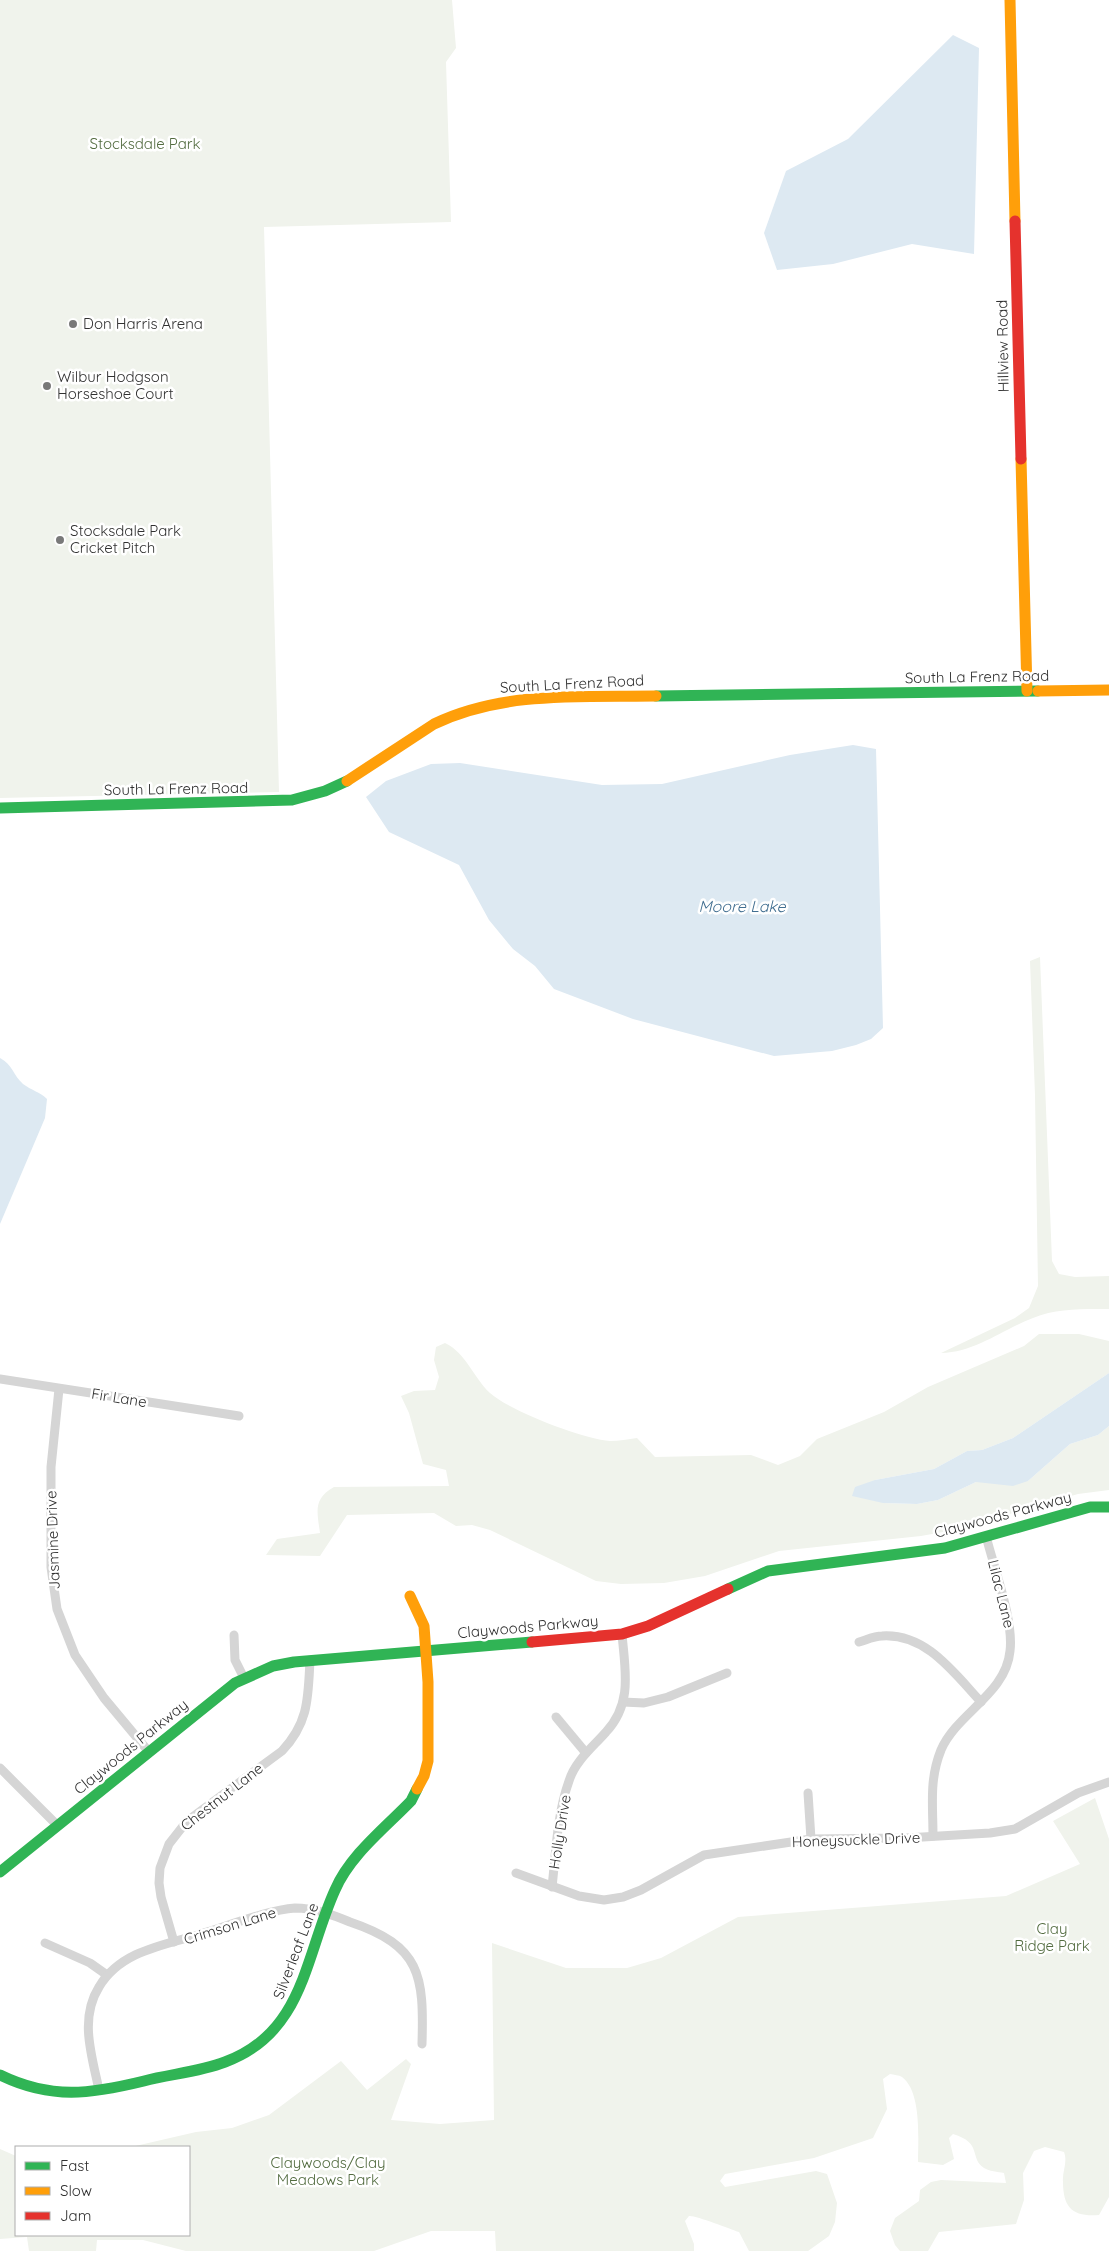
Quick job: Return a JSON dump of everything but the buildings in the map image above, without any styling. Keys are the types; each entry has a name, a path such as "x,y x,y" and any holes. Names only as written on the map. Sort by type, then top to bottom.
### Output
{"street":[{"name":"Hillview Road","path":"1010,0 1027,691"},
{"name":"South La Frenz Road","path":"0,808 292,800 316,794 336,786 448,718 488,704 508,701 580,697 1109,690"},
{"name":"Fir Lane","path":"0,1379 239,1416"},
{"name":"Jasmine Drive","path":"60,1389 51,1467 51,1567 57,1609 75,1655 104,1698 149,1752"},
{"name":"Claywoods Parkway","path":"0,1872 235,1683 273,1666 310,1660 426,1650 489,1647 622,1634 648,1626 768,1571 945,1548 1090,1507 1109,1507"},
{"name":"Lilac Lane","path":"933,1836 932,1779 942,1749 954,1728 981,1702 1003,1673 1010,1654 1011,1633 986,1536"},
{"name":"Silverleaf Lane","path":"0,2075 13,2082 45,2092 79,2093 99,2090 215,2065 232,2059 261,2042 274,2030 292,2004 342,1876 352,1862 403,1811 424,1776 430,1746 426,1650 424,1626 410,1596"},
{"name":"Holly Drive","path":"552,1887 561,1814 569,1779 586,1752 607,1731 620,1714 626,1691 622,1634"},
{"path":"234,1635 235,1660 244,1678"},
{"path":"859,1642 881,1636 914,1641 928,1648 981,1702"},
{"name":"Chestnut Lane","path":"174,1942 159,1884 160,1868 169,1844 186,1821 282,1751 291,1741 304,1720 307,1706 310,1660"},
{"path":"623,1702 644,1703 668,1697 727,1673"},
{"path":"556,1717 586,1752"},
{"path":"0,1768 57,1825"},
{"name":"Honeysuckle Drive","path":"516,1873 579,1896 604,1900 623,1897 641,1890 704,1855 811,1839 933,1836 990,1833 1015,1829 1078,1793 1109,1782"},
{"path":"808,1793 811,1839"},
{"name":"Crimson Lane","path":"99,2090 88,2024 93,2000 107,1975 128,1958 174,1942 283,1910 312,1909 376,1931 388,1938 407,1956 421,1983 423,1996 422,2044"},
{"path":"46,1942 90,1963 107,1975"}],"green space":[{"name":"Stocksdale Park","path":"0,0 452,0 456,48 446,62 451,222 264,227 279,792 0,798"},
{"path":"1040,957 1052,1261 1059,1274 1075,1277 1109,1276 1109,1309 1051,1312 1021,1323 977,1345 954,1352 941,1353 1015,1318 1029,1308 1038,1286 1035,1095 1030,961"},
{"path":"1039,1334 1079,1334 1109,1341 1109,1373 1013,1438 982,1450 967,1451 934,1469 875,1480 883,1503 917,1504 938,1500 976,1482 1028,1481 1070,1444 1098,1435 1109,1426 1109,1490 1078,1494 954,1530 921,1536 779,1551 705,1576 664,1583 621,1584 596,1581 490,1530 472,1525 456,1526 434,1513 347,1515 320,1556 266,1555 277,1539 320,1533 318,1506 323,1496 334,1487 449,1486 446,1470 423,1464 409,1413 401,1396 414,1391 435,1390 439,1377 434,1360 436,1347 445,1343 464,1359 490,1393 513,1408 565,1430 610,1441 637,1438 655,1457 751,1455 778,1465 800,1456 817,1439 884,1412 928,1387 1024,1346"},
{"path":"1095,1798 1109,1839 1109,2197 1099,2215 1082,2214 1071,2209 1063,2191 1064,2152 1045,2147 1034,2151 1023,2173 1024,2200 1016,2224 939,2232 928,2251 900,2251 895,2245 890,2231 895,2218 919,2201 920,2190 931,2182 941,2180 1006,2183 1004,2173 984,2168 977,2160 972,2146 953,2134 949,2138 954,2159 943,2165 918,2162 918,2117 913,2094 902,2077 890,2074 883,2079 887,2109 873,2138 814,2158 725,2174 720,2181 725,2187 816,2171 827,2174 837,2203 835,2222 829,2236 808,2251 749,2251 739,2232 693,2216 689,2216 685,2221 694,2244 694,2251 496,2251 495,2231 431,2231 374,2251 186,2251 143,2240 97,2240 96,2251 29,2251 27,2237 0,2239 0,2149 15,2156 15,2236 190,2236 190,2146 135,2146 196,2132 232,2128 269,2115 341,2061 367,2090 406,2059 411,2064 391,2120 440,2124 494,2120 492,1943 566,1968 627,1968 661,1958 738,1917 1006,1896 1080,1864 1053,1821"}],"water":[{"path":"953,35 979,48 974,254 912,244 833,264 777,270 764,233 786,171 848,139"},
{"name":"Moore Lake","path":"853,745 876,749 883,1028 871,1039 832,1051 774,1056 633,1019 554,989 535,966 513,949 489,920 459,865 389,832 366,797 386,781 431,764 460,763 602,785 662,784 790,755"},
{"path":"0,1058 8,1064 23,1084 47,1099 45,1118 0,1224"},
{"path":"1109,1373 1109,1426 1098,1435 1070,1444 1028,1481 1013,1486 976,1482 938,1500 917,1504 883,1503 852,1496 855,1487 875,1480 934,1469 967,1451 982,1450 1013,1438"}],"traffic: fast":[{"path":"656,696 1038,691"},
{"path":"0,808 292,800 325,791 347,781"},
{"path":"728,1589 768,1571 945,1548 1090,1507 1109,1507"},
{"path":"0,1872 235,1683 273,1666 294,1662 532,1642"},
{"path":"0,2075 37,2088 71,2092 89,2091 125,2086 205,2068 225,2062 251,2049 271,2032 287,2012 308,1966 325,1915 342,1877 369,1842 411,1801 417,1789"}],"traffic: slow":[{"path":"1010,0 1015,221"},
{"path":"1021,459 1027,691"},
{"path":"1038,691 1109,690"},
{"path":"347,781 434,724 460,713 487,706 543,698 656,696"},
{"path":"410,1596 424,1626 428,1682 428,1761 424,1776 417,1789"}],"traffic: jam":[{"path":"1015,221 1021,459"},
{"path":"532,1642 622,1634 648,1626 728,1589"}],"place":[{"name":"Don Harris Arena","path":"73,324"},
{"name":"Wilbur Hodgson Horseshoe Court","path":"47,386"},
{"name":"Stocksdale Park Cricket Pitch","path":"60,540"}],"park label":[{"name":"Clay Ridge Park","path":"1052,1938"},
{"name":"Claywoods/Clay Meadows Park","path":"328,2172"}]}
